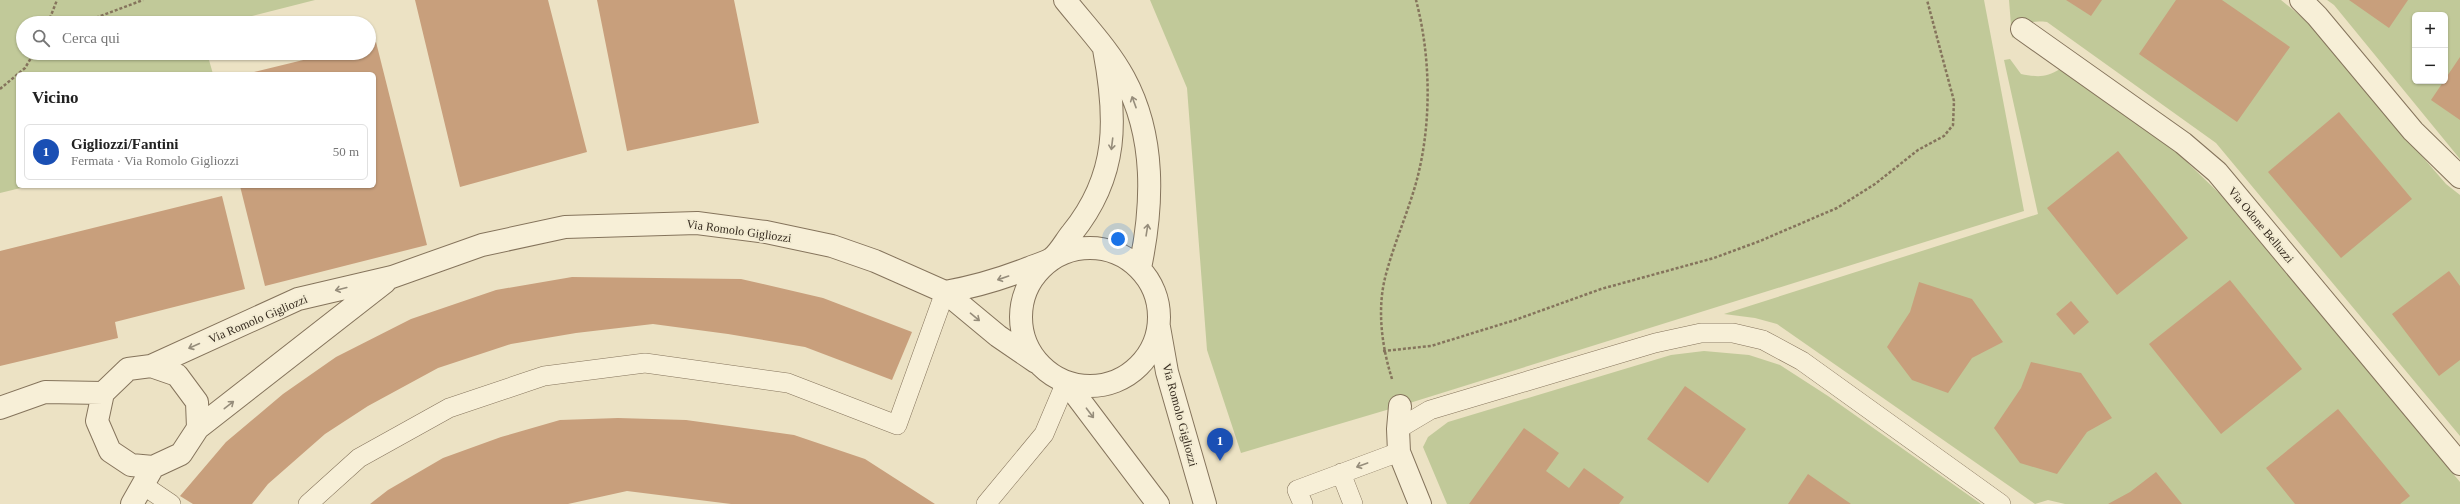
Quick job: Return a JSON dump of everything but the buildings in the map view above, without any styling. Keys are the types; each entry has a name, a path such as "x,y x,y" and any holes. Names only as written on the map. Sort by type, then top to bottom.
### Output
{"street":[{"path":"1065,0 1104,49 1124,77 1131,92 1147,150 1150,178 1148,228 1140,268"},
{"path":"2301,0 2317,16 2413,130 2460,177"},
{"name":"Via Odone Belluzzi","path":"2022,29 2183,143 2217,172 2460,464"},
{"path":"945,292 968,288 1006,277 1052,258 1074,249 1098,247 1121,254 1140,268 1151,285 1158,304 1159,324 1153,345 1142,362 1126,376 1107,384 1086,386 1066,382 1050,374 1036,362 1025,342 1020,318 1023,295 1035,274 1052,258 1088,211 1108,162 1114,118 1104,49"},
{"name":"Via Romolo Gigliozzi","path":"103,393 128,369 151,366 298,299 392,277 482,245 565,227 697,223 766,232 832,246 875,261 945,292 998,336 1036,362"},
{"name":"Via Romolo Gigliozzi","path":"148,476 181,454 198,428 392,277"},
{"name":"Via Romolo Gigliozzi","path":"1159,324 1167,372 1206,504"},
{"name":"Via Romolo Gigliozzi","path":"151,366 177,375 197,402 198,428"},
{"path":"1066,382 1158,504"},
{"path":"0,408 45,392 103,393 97,421 110,450 148,476 132,504"},
{"path":"1400,406 1398,429 1399,452 1420,504"}],"lane":[{"path":"308,504 359,458 449,408 544,376 645,363 788,383 897,425 945,292"},
{"path":"1398,429 1430,410 1655,343 1701,333 1733,333 1763,340 1796,357 2001,504"},
{"path":"986,504 1044,434 1066,382"},
{"path":"1303,504 1297,490 1399,452"},
{"path":"1341,473 1353,504"},
{"path":"148,476 171,504"}],"path":[{"path":"51,16 57,0"},
{"path":"101,16 143,0"},
{"path":"1416,0 1425,55 1427,99 1424,145 1416,182 1385,279 1382,312 1383,352 1431,346 1515,320 1600,289 1714,258 1760,241 1837,208 1875,184 1918,150 1944,136 1953,125 1954,101 1926,0"},
{"path":"20,72 25,68 30,60"},
{"path":"0,89 16,76"}],"green space":[{"path":"0,0 315,0 252,16 16,16 16,60 209,60 212,72 16,72 16,188 21,188 0,193"},
{"path":"1150,0 1984,0 2024,211 1400,406 1241,453 1207,350 1187,88"},
{"path":"2009,0 2281,0 2320,32 2338,59 2446,184 2460,195 2460,436 2216,143 2047,22 2031,22 2026,24 2019,29 2012,38"},
{"path":"2327,0 2460,0 2460,159 2334,5"},
{"path":"2010,59 2021,74 2041,76 2050,74 2060,69 2163,139 2221,195 2460,482 2460,504 2065,504 2048,500 2035,504 1777,324 1755,318 1724,314 2038,214 2004,60"},
{"path":"1704,351 1749,355 1780,365 1828,396 1981,504 1447,504 1423,447 1428,437 1448,422 1671,355"}],"place":[{"name":"Gigliozzi/Fantini","path":"1220,461"}]}
